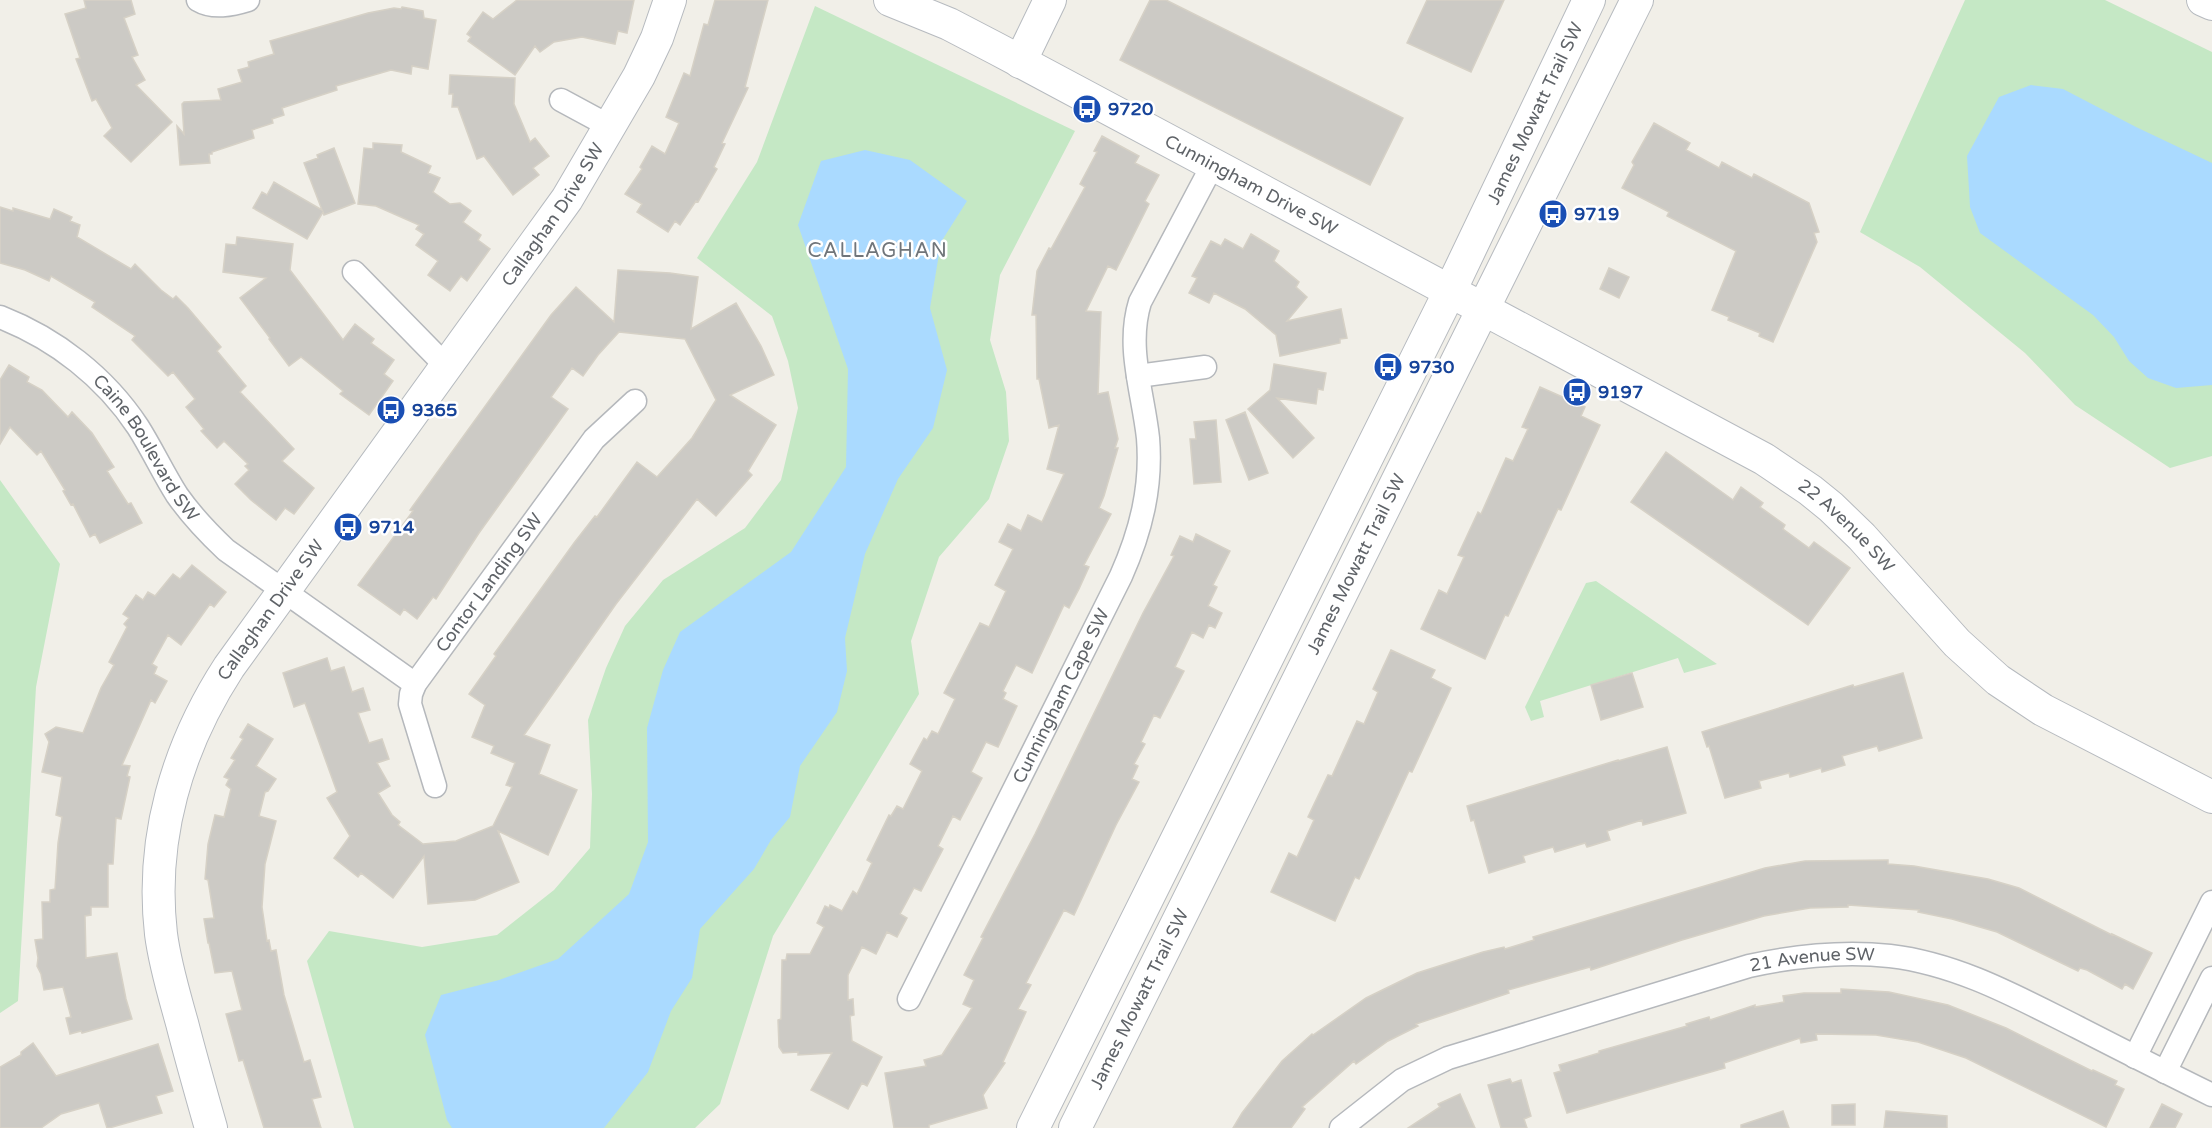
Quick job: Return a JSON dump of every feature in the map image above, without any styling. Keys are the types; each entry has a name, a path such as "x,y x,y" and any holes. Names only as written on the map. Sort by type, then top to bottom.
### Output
{"street":[{"path":"198,0 204,4 222,6 248,0"},
{"name":"Callaghan Drive SW","path":"211,1128 167,967 159,904 162,838 171,791 197,723 224,675 283,591 567,199 639,76 657,38 670,0"},
{"name":"Cunningham Drive SW","path":"890,0 949,24 1450,291"},
{"path":"1020,62 1050,0"},
{"name":"James Mowatt Trail SW","path":"1033,1128 1450,291 1589,0"},
{"name":"James Mowatt Trail SW","path":"1075,1128 1637,0"},
{"path":"2203,0 2212,4"},
{"path":"561,100 610,127"},
{"name":"Cunningham Cape SW","path":"909,999 1131,552 1144,509 1149,466 1133,332 1135,318 1140,302 1212,166"},
{"path":"354,272 446,366"},
{"name":"22 Avenue SW","path":"1450,291 1748,450 1810,490 1862,537 1957,643 1998,680 2043,710 2212,796"},
{"name":"Caine Boulevard SW","path":"0,317 40,335 102,382 137,425 178,496 212,537 241,562 415,684"},
{"path":"1138,376 1205,367"},
{"name":"Contor Landing SW","path":"415,684 594,439 635,401"},
{"path":"415,684 410,704 435,786"},
{"path":"2135,1057 2212,902"},
{"name":"21 Avenue SW","path":"1341,1128 1402,1080 1449,1058 1749,966 1783,959 1834,955 1890,956 1968,975 2006,991 2212,1095"},
{"path":"2165,1072 2212,978"}],"green space":[{"path":"1965,0 2105,0 2212,52 2212,456 2170,468 2075,405 2025,353 1920,267 1860,232"},
{"path":"815,6 1075,131 1000,275 990,340 1006,392 1009,441 989,499 939,557 911,641 919,694 773,936 720,1104 695,1128 354,1128 307,961 329,931 422,947 497,935 554,890 590,848 592,794 588,720 606,668 625,626 663,580 745,528 781,480 798,408 788,361 772,316 697,258 757,162"},
{"path":"0,480 60,564 36,687 18,1001 0,1013"},
{"path":"1596,581 1717,664 1684,673 1678,658 1540,701 1544,717 1531,721 1525,707 1586,583"}],"water":[{"path":"2031,85 2063,89 2212,163 2212,385 2176,388 2148,378 2129,361 2114,337 2093,315 1980,233 1970,207 1967,156 1999,97"},
{"path":"865,150 910,160 967,201 941,242 930,308 947,370 933,428 898,479 865,554 845,638 847,671 837,712 800,766 790,817 771,840 754,869 700,929 692,978 671,1011 648,1072 604,1128 452,1128 447,1120 425,1035 441,995 499,980 558,959 629,894 648,842 647,728 663,670 680,632 791,552 846,467 848,369 798,225 821,161"}],"building":[{"path":"84,0 131,0 135,14 124,18 138,55 132,57 145,80 136,85 172,122 131,162 104,136 112,128 96,99 92,101 76,59 80,58 65,14 86,8"},
{"path":"517,0 634,0 627,33 618,31 615,44 582,37 554,42 540,52 535,46 515,75 468,41 471,37 467,34 483,12 493,19"},
{"path":"715,0 768,0 745,87 748,88 722,143 725,144 714,167 717,169 698,202 696,201 680,225 675,221 668,232 637,212 642,204 625,194 642,169 640,167 652,146 665,154 679,123 666,117 684,73 690,76 704,24 708,25"},
{"path":"1150,0 1166,0 1403,118 1370,185 1120,60"},
{"path":"1427,0 1504,0 1471,72 1407,43"},
{"path":"402,7 423,11 424,18 436,20 428,69 412,66 411,74 391,70 336,86 337,90 282,108 284,115 272,119 273,123 252,130 254,138 209,154 210,163 180,165 177,126 184,134 182,104 184,102 221,100 218,89 242,82 238,70 249,67 248,62 274,54 270,41 368,13"},
{"path":"450,75 515,78 514,104 530,142 535,138 549,156 533,168 539,175 513,195 484,156 477,159 458,107 452,107 453,94 449,94"},
{"path":"1654,123 1690,143 1686,150 1719,168 1722,162 1752,178 1754,174 1809,203 1819,232 1814,233 1817,242 1773,342 1759,336 1760,333 1728,320 1729,317 1712,310 1736,251 1667,216 1669,212 1622,188 1634,165 1632,162"},
{"path":"1102,136 1139,156 1135,163 1159,175 1145,201 1149,204 1116,270 1108,266 1086,311 1101,312 1098,394 1108,392 1118,439 1115,448 1118,448 1099,508 1111,514 1084,565 1089,567 1079,589 1069,608 1064,605 1032,673 1016,665 1003,691 1006,693 1003,699 1017,706 998,747 986,742 971,772 982,778 960,820 953,816 938,846 943,849 921,891 914,888 900,914 907,918 897,937 887,932 876,954 862,947 848,975 848,1000 853,999 854,1015 850,1016 852,1041 882,1057 867,1086 862,1083 848,1109 811,1090 832,1053 798,1055 798,1052 783,1053 779,1047 778,1020 781,1019 782,960 786,960 787,954 810,954 824,927 817,923 825,906 829,908 830,905 842,911 853,891 857,894 872,863 867,860 889,815 891,816 897,806 903,809 922,771 910,764 924,738 927,740 932,731 938,734 955,699 944,693 980,623 989,627 1006,591 995,585 1013,549 999,542 1008,524 1021,531 1028,515 1042,522 1064,474 1047,469 1059,425 1049,428 1039,379 1037,379 1036,315 1032,315 1037,271 1085,187 1080,184 1097,152 1094,151"},
{"path":"373,143 402,145 401,152 431,166 428,173 440,178 433,192 450,204 460,203 471,211 463,222 481,235 478,240 490,249 467,281 461,276 450,291 428,275 438,261 416,245 424,234 416,229 419,225 376,206 358,204 364,148 373,149"},
{"path":"334,148 355,203 324,215 323,212 307,239 253,208 262,192 267,195 274,182 322,210 304,163"},
{"path":"0,207 13,211 13,208 50,219 54,209 72,217 70,221 80,225 77,237 131,269 135,264 161,290 173,299 176,296 188,308 221,347 217,351 246,386 240,392 294,449 282,461 314,488 294,514 285,508 276,520 235,484 249,470 245,466 248,464 224,441 217,448 201,431 204,429 186,407 195,399 173,372 168,376 132,340 135,336 92,307 95,302 51,276 49,281 25,270 0,263"},
{"path":"1251,234 1279,251 1274,261 1299,282 1296,287 1307,297 1287,321 1341,309 1347,338 1340,339 1340,343 1280,356 1276,335 1245,309 1214,293 1209,303 1189,293 1197,278 1192,276 1211,241 1221,246 1225,239 1243,249"},
{"path":"237,237 293,244 290,270 343,340 355,324 374,339 371,343 394,360 384,374 393,381 369,415 340,394 343,391 301,357 289,366 240,298 266,278 223,272 226,244 236,245"},
{"path":"1609,268 1629,277 1619,298 1600,289"},
{"path":"618,270 698,277 691,329 736,303 761,346 774,375 730,395 776,425 748,471 752,475 716,516 697,499 616,604 524,735 550,745 539,774 577,790 548,855 498,831 519,882 475,900 428,904 424,856 393,898 361,873 358,877 334,858 350,836 327,798 337,792 305,703 294,707 283,673 327,658 331,671 344,667 352,692 363,688 370,710 358,713 369,743 382,739 389,759 377,763 390,786 378,793 392,815 400,822 398,825 423,844 456,841 493,826 512,787 506,785 515,763 491,753 494,746 472,737 485,705 469,694 496,656 494,654 574,543 595,516 597,517 637,462 657,477 692,438 716,400 685,339 619,332 583,376 572,368 551,397 568,409 479,533 436,599 433,597 417,619 404,609 400,615 358,585 551,315 576,287 614,322"},
{"path":"1274,364 1326,373 1323,390 1318,389 1316,404 1277,398 1314,438 1293,458 1248,409 1270,390"},
{"path":"9,365 29,377 27,382 42,390 68,417 72,412 92,433 114,467 107,471 128,504 131,503 142,523 100,543 95,534 90,537 41,451 37,455 10,427 0,444 0,380"},
{"path":"1540,387 1585,407 1581,416 1600,425 1561,510 1558,509 1508,616 1505,615 1485,659 1421,629 1439,590 1447,594 1464,557 1458,555 1478,512 1481,514 1506,458 1513,461 1528,429 1522,427"},
{"path":"1245,412 1268,473 1249,480 1226,420"},
{"path":"1216,420 1221,482 1194,484 1190,439 1196,439 1194,422"},
{"path":"1666,452 1733,500 1741,487 1763,503 1760,507 1785,525 1783,529 1809,548 1814,542 1850,568 1808,625 1631,502"},
{"path":"1196,534 1230,551 1213,585 1217,587 1208,606 1222,613 1215,628 1209,625 1203,638 1192,632 1175,667 1184,671 1160,718 1154,715 1141,742 1145,744 1134,764 1138,766 1132,779 1139,782 1074,915 1064,910 1026,983 1031,985 1018,1009 1026,1012 1003,1062 1005,1063 983,1095 987,1108 929,1125 929,1128 894,1128 885,1073 926,1066 924,1060 942,1055 972,1008 963,1004 974,980 964,975 983,938 981,937 1035,834 1143,613 1174,556 1171,555 1180,536 1193,542"},
{"path":"192,565 226,592 214,607 210,604 181,645 168,635 152,664 157,667 154,674 167,681 155,703 151,700 122,765 130,766 127,776 130,777 121,819 116,818 113,864 108,864 108,907 91,907 91,915 85,916 86,958 117,953 132,1019 82,1033 81,1031 70,1034 66,1018 71,1017 63,987 44,990 37,966 35,940 43,939 42,902 50,902 50,890 55,889 62,817 56,815 62,777 42,772 49,742 45,734 56,727 83,733 101,688 114,665 109,662 127,627 124,624 129,618 123,614 136,595 143,600 148,592 155,596 173,574 180,579"},
{"path":"1391,650 1435,670 1431,678 1451,688 1412,772 1409,771 1359,879 1355,877 1335,921 1271,892 1289,853 1297,857 1314,820 1308,817 1328,775 1332,776 1357,721 1364,724 1378,692 1373,689"},
{"path":"1632,673 1643,707 1601,720 1591,685"},
{"path":"1903,673 1922,738 1879,751 1877,746 1842,756 1845,765 1822,772 1821,768 1790,777 1789,773 1759,781 1761,788 1725,798 1709,746 1707,747 1702,732 1853,685 1854,687"},
{"path":"248,724 273,739 256,766 276,779 265,792 259,816 276,821 265,864 262,907 267,941 269,940 271,951 276,950 284,995 304,1062 310,1060 321,1097 312,1099 321,1128 264,1128 243,1060 239,1061 226,1014 242,1010 232,971 215,973 208,943 204,919 214,918 208,880 205,879 208,844 215,815 224,817 231,789 226,785 229,779 224,777 235,760 231,758 243,739 240,737"},
{"path":"1667,747 1686,813 1643,825 1642,820 1607,831 1610,840 1587,847 1585,843 1555,852 1553,847 1523,856 1525,862 1489,873 1474,820 1471,821 1467,806"},
{"path":"1888,860 1888,864 1914,866 1988,879 2019,888 2152,953 2133,989 2125,984 2122,989 2087,970 2080,968 2078,971 1997,932 1918,912 1919,910 1848,905 1848,907 1810,908 1764,916 1591,970 1590,967 1508,990 1509,993 1416,1024 1418,1026 1388,1041 1356,1064 1354,1061 1302,1107 1305,1109 1291,1128 1233,1128 1282,1061 1312,1034 1366,998 1417,973 1483,952 1504,947 1505,949 1534,940 1533,937 1765,868 1805,861"},
{"path":"1841,989 1889,992 1948,1005 2006,1028 2117,1081 2115,1085 2124,1089 2106,1127 1966,1058 1918,1042 1876,1035 1816,1034 1817,1040 1801,1043 1800,1038 1724,1063 1725,1068 1567,1113 1554,1073 1561,1071 1559,1065 1687,1026 1686,1024 1709,1017 1710,1020 1755,1005 1755,1007 1784,1002 1783,996 1804,993 1841,993"},
{"path":"33,1043 56,1076 158,1044 173,1091 156,1096 162,1113 109,1128 107,1128 99,1103 61,1114 41,1128 0,1128 0,1067 21,1055 21,1052"},
{"path":"1510,1079 1512,1083 1521,1080 1531,1116 1524,1119 1527,1128 1501,1128 1488,1085"},
{"path":"1460,1094 1475,1128 1408,1128 1440,1107 1438,1104"},
{"path":"1855,1104 1855,1125 1832,1125 1832,1105"},
{"path":"2162,1104 2182,1114 2175,1128 2150,1128"},
{"path":"1783,1111 1789,1128 1741,1128 1741,1125"},
{"path":"1886,1111 1947,1116 1947,1128 1884,1128"}],"place":[{"name":"9720","path":"1087,109"},
{"name":"9719","path":"1553,214"},
{"name":"9730","path":"1388,367"},
{"name":"9197","path":"1577,392"},
{"name":"9365","path":"391,410"},
{"name":"9714","path":"348,527"}],"district":[{"name":"CALLAGHAN","path":"878,250"}]}
